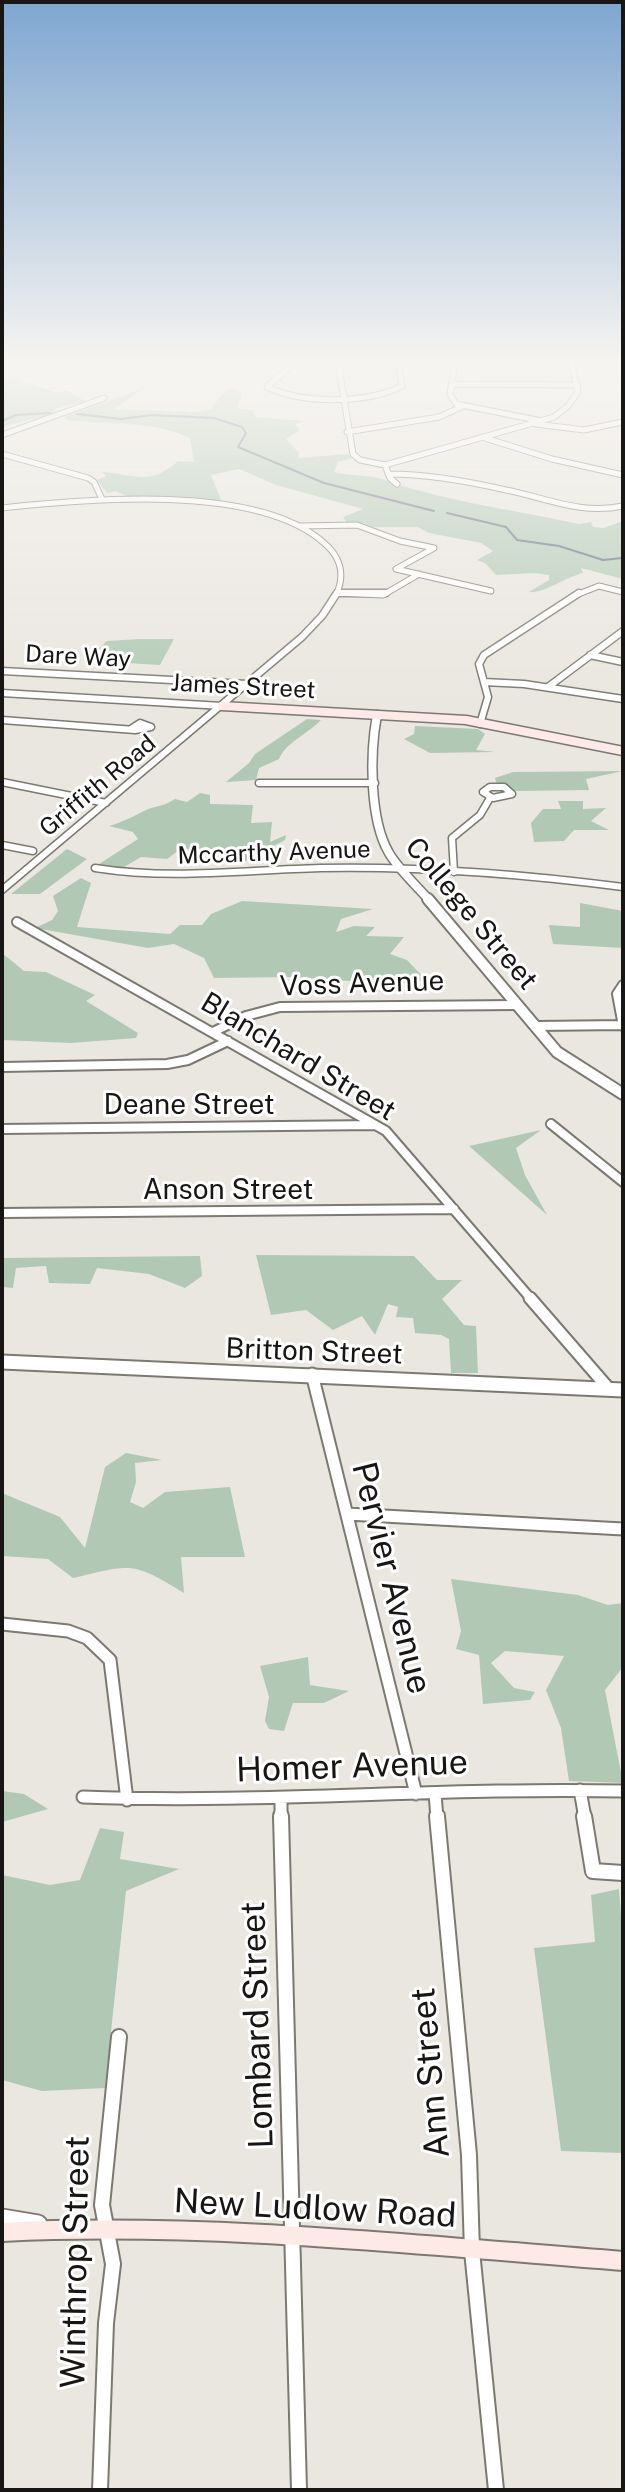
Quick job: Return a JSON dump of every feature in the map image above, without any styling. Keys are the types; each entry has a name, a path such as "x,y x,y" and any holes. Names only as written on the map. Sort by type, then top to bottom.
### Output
{"main road":[{"name":"James Street","path":"219,708 480,724 623,751"},
{"name":"New Ludlow Road","path":"2,2232 62,2229 294,2236 623,2261"}],"street":[{"path":"78,475 94,482 102,499"},
{"path":"389,475 397,484"},
{"path":"425,475 514,491 567,507 602,511 623,506"},
{"path":"2,508 102,499 154,498 220,505 255,512 314,535 336,555 342,572 337,593 383,595 419,574"},
{"path":"296,526 357,525 387,537 434,548 396,569 491,591"},
{"path":"480,724 488,697 480,658 581,591 597,586 623,592"},
{"name":"Griffith Road","path":"2,890 302,637 337,593"},
{"path":"548,687 623,631"},
{"path":"590,655 623,662"},
{"name":"Dare Way","path":"2,671 247,684"},
{"path":"484,682 548,687 623,699"},
{"name":"James Street","path":"2,695 219,708"},
{"name":"College Street","path":"376,717 375,783 379,830 389,853 557,1052 623,1094"},
{"path":"2,720 131,729"},
{"path":"2,782 106,803"},
{"path":"259,783 375,783"},
{"path":"490,798 480,815 452,838 454,872 542,877 623,887"},
{"path":"2,845 33,851"},
{"name":"Mccarthy Avenue","path":"95,868 181,878 305,869 454,872"},
{"name":"Blanchard Street","path":"17,922 377,1125 396,1142 609,1389"},
{"path":"536,1026 623,1026 617,994 623,985"},
{"name":"Voss Avenue","path":"213,1032 246,1016 280,1007 517,1005"},
{"path":"2,1067 167,1064 188,1060 228,1041"},
{"path":"551,1124 623,1182"},
{"name":"Deane Street","path":"2,1129 377,1125"},
{"name":"Anson Street","path":"2,1213 454,1209"},
{"name":"Britton Street","path":"2,1362 623,1390"},
{"name":"Pervier Avenue","path":"312,1374 416,1794"},
{"path":"347,1514 623,1529"},
{"path":"2,1624 68,1631 87,1638 110,1660 127,1800"},
{"path":"580,1790 593,1871 623,1873"},
{"name":"Homer Avenue","path":"83,1797 127,1800 281,1799 623,1791"},
{"name":"Ann Street","path":"435,1794 469,2155 472,2251 496,2490"},
{"name":"Lombard Street","path":"281,1799 299,2490"},
{"name":"Winthrop Street","path":"100,2490 106,2323 113,2264 102,2205 119,2037"},
{"path":"2,2218 62,2229"}],"green space":[{"path":"105,475 211,475 222,502 126,496 116,491 107,493 97,480"},
{"path":"254,475 356,475 579,524 591,522 593,527 603,528 623,521 623,579 581,568 583,573 529,592 549,580 549,575 496,575 485,563 477,560 493,551 481,543 429,533 418,527 372,527 364,523 347,523 343,517 363,509 276,485"},
{"path":"174,639 160,665 92,661 94,653 107,641"},
{"path":"307,719 321,720 287,748 279,759 259,768 256,780 226,782 255,754"},
{"path":"415,726 478,729 485,734 476,750 495,752 430,753 404,739 414,734"},
{"path":"623,771 586,779 589,790 517,791 497,785 495,778 513,772"},
{"path":"200,793 210,795 210,804 253,805 251,823 272,822 270,842 286,835 285,840 246,861 228,860 229,852 182,848 167,859 141,857 119,870 99,864 138,839 133,832 109,826 175,799 187,802"},
{"path":"558,801 583,801 583,809 606,808 591,821 609,830 574,830 564,841 534,842 531,823 543,809 561,809"},
{"path":"67,849 87,859 40,894 11,894"},
{"path":"81,878 91,883 77,927 170,934 180,925 202,925 211,914 242,901 373,909 341,919 336,932 354,926 375,927 366,936 404,937 390,954 407,960 427,981 392,984 293,977 214,978 204,958 174,944 148,948 35,928 52,920 58,911 53,896"},
{"path":"580,903 623,911 623,948 553,944 549,925 580,927"},
{"path":"2,953 24,971 46,972 95,995 86,1001 138,1033 136,1038 71,1043 2,1040"},
{"path":"541,1130 516,1148 525,1175 547,1215 469,1146"},
{"path":"256,1255 414,1256 437,1280 462,1280 442,1299 464,1325 476,1326 478,1373 451,1373 449,1339 441,1335 415,1333 413,1318 396,1317 398,1307 388,1304 375,1335 362,1316 333,1330 306,1310 271,1315"},
{"path":"200,1256 202,1276 185,1288 149,1274 97,1268 90,1284 49,1283 46,1266 16,1268 13,1288 2,1287 2,1258"},
{"path":"126,1453 162,1460 135,1463 136,1482 130,1502 143,1508 165,1492 230,1487 245,1557 181,1557 184,1593 142,1570 120,1568 73,1578 48,1559 2,1556 2,1493 60,1517 85,1548 105,1467"},
{"path":"451,1579 578,1595 608,1605 623,1603 623,1667 605,1690 623,1783 569,1781 561,1728 546,1690 564,1656 505,1651 491,1663 514,1688 535,1692 530,1700 483,1704 479,1655 456,1649 461,1631"},
{"path":"308,1657 310,1685 349,1691 324,1703 293,1703 284,1731 269,1729 265,1721 269,1697 260,1666"},
{"path":"2,1791 24,1794 48,1809 2,1822"},
{"path":"100,1828 124,1832 120,1859 179,1869 126,1891 105,2088 42,2091 2,2080 2,1875 50,1885 80,1880"},
{"path":"619,1889 623,1944 623,2153 561,2151 534,1948 595,1942 591,1895"}],"waterway":[{"path":"306,475 324,483 434,511"},
{"path":"447,513 506,527 517,540 559,546 603,560 623,558"}]}
